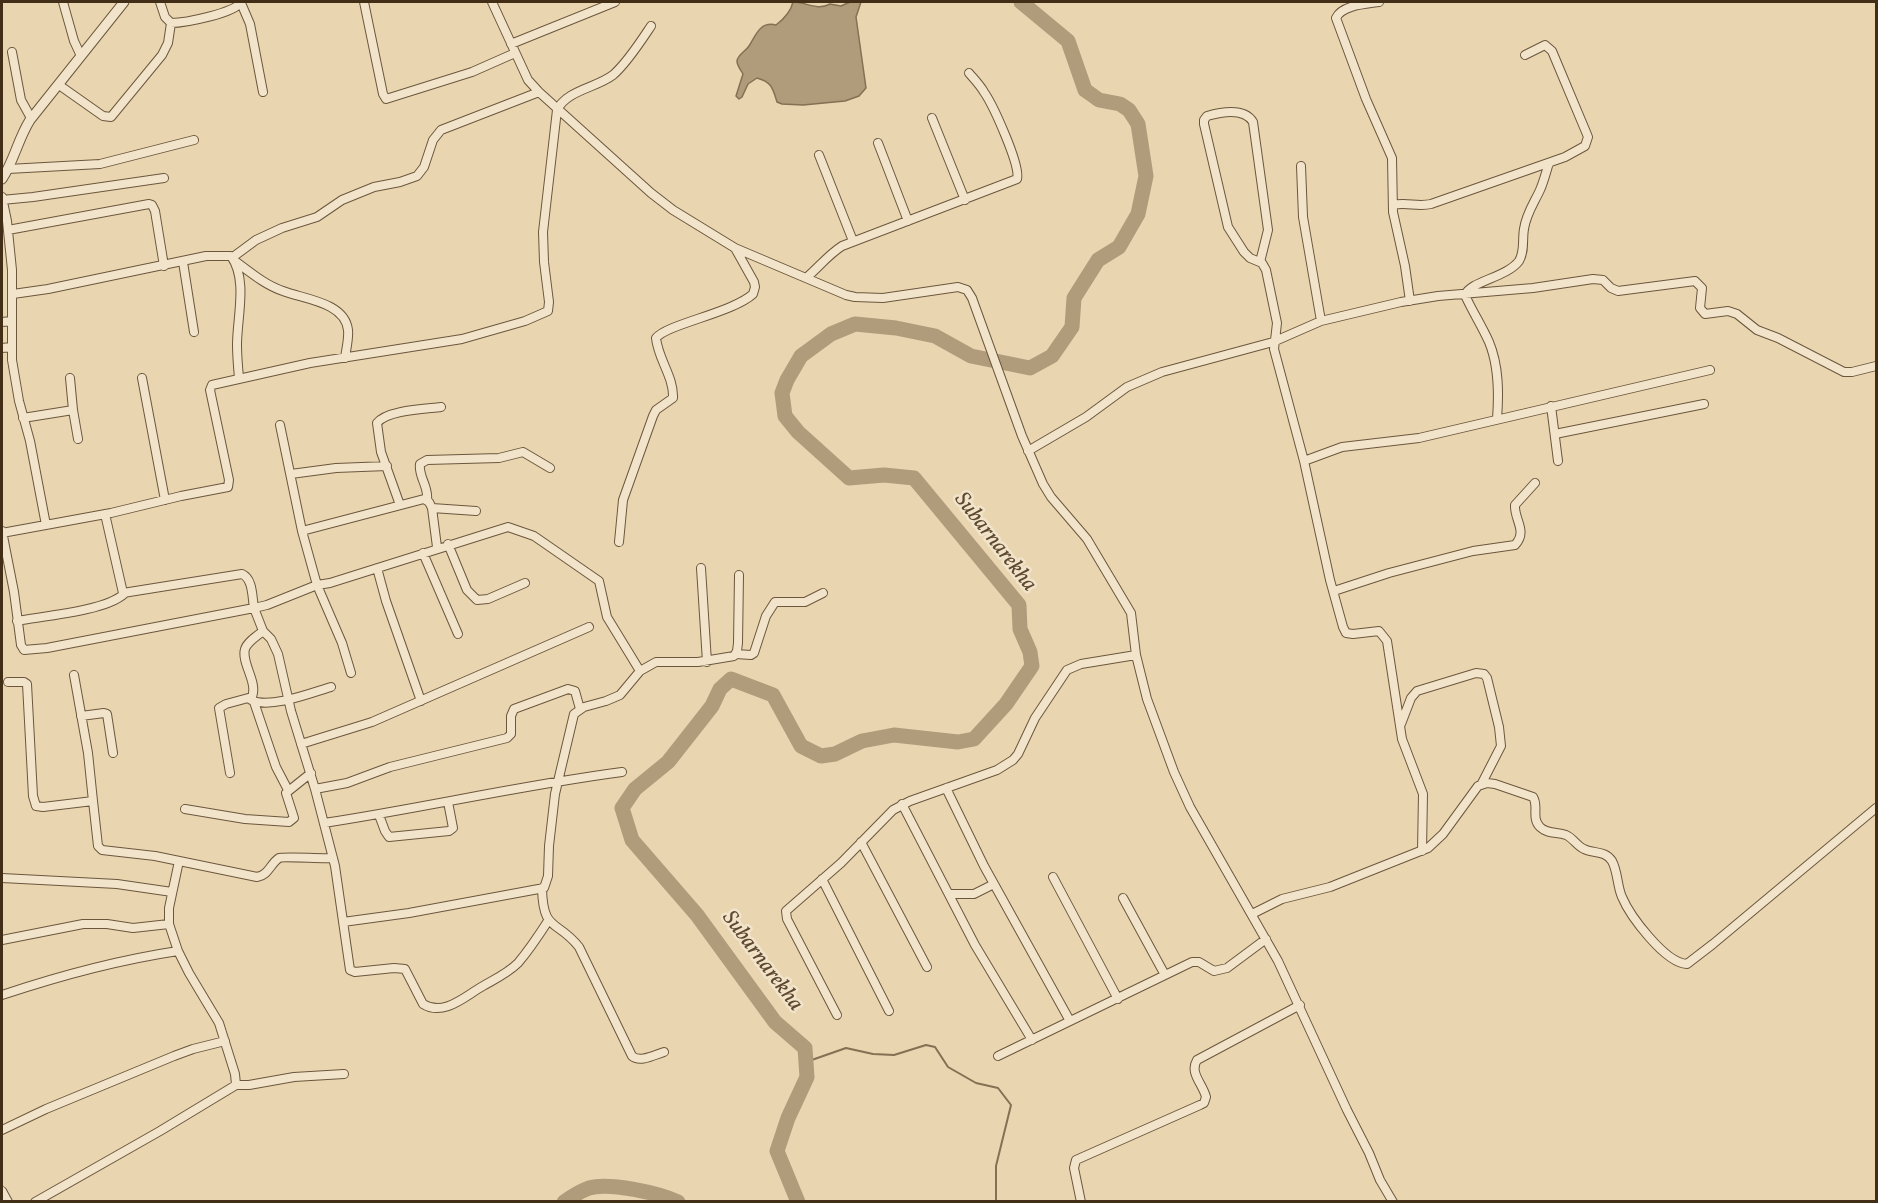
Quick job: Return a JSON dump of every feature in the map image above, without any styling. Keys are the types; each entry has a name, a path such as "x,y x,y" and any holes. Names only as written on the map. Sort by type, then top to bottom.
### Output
{"street":[{"path":"63,2 81,56"},
{"path":"2,179 18,141 31,118 124,2"},
{"path":"160,2 165,17 171,23"},
{"path":"171,23 194,20 226,11 241,2 250,24 263,92"},
{"path":"364,2 386,99 472,72 515,53"},
{"path":"492,2 528,80 539,92 651,193 673,210 735,248 855,297 883,298 958,287 967,290 972,298 1028,451 1052,497 1087,539 1131,613 1136,655 1147,699 1182,790 1266,939 1300,1005 1380,1180 1393,1202"},
{"path":"511,44 615,2"},
{"path":"1379,2 1345,9 1339,12 1336,18 1366,99 1392,158 1393,205 1410,301"},
{"path":"59,85 104,116 111,117 162,55 168,43 171,23"},
{"path":"640,671 607,617 599,580 556,549 534,536 508,526 300,590 267,605 28,651 24,650 21,645 2,532 105,514 228,488 229,483 210,387 212,384 310,363 462,339 525,321 548,311 549,302 543,262 543,232 557,110 568,97 602,82 618,71 651,26"},
{"path":"1393,205 1404,202 1422,206 1431,204 1549,163 1585,146 1588,137 1561,69 1549,47 1543,45 1524,55"},
{"path":"12,52 21,100 31,118"},
{"path":"806,278 823,264 830,254 853,242 1012,182 1018,177 1016,163 994,110 985,93 969,73"},
{"path":"234,259 256,240 322,214 342,200 374,187 417,176 424,167 431,144 441,130 539,92"},
{"path":"1260,262 1268,230 1253,122 1249,116 1237,112 1207,116 1204,124 1228,227 1244,252 1250,258 1260,262 1266,270 1277,323 1274,342 1346,633 1377,631 1385,636 1402,739 1423,794 1422,851"},
{"path":"932,118 964,200"},
{"path":"8,169 100,164 194,140"},
{"path":"878,143 908,221"},
{"path":"819,155 853,242"},
{"path":"1465,295 1469,288 1500,275 1520,259 1529,210 1549,163"},
{"path":"1301,166 1304,217 1321,321"},
{"path":"45,525 30,441 17,390 11,347 13,294 8,230 2,198 33,197 164,178"},
{"path":"8,230 149,204 155,211 164,266"},
{"path":"619,542 623,500 652,416 674,396 656,338 664,332 719,313 753,294 754,282 735,248"},
{"path":"13,294 48,289 206,256 234,259 279,290 335,310 345,320 348,331 345,358"},
{"path":"234,259 240,296 237,346 239,378"},
{"path":"183,262 194,332"},
{"path":"1028,451 1077,423 1127,387 1145,378 1274,342 1321,321 1438,296 1465,295 1593,279 1603,280 1618,291 1695,281 1702,288 1700,308 1705,314 1728,312 1737,314 1757,330 1778,338 1844,372 1876,366"},
{"path":"1465,295 1489,343 1498,389 1497,418"},
{"path":"2,322 11,321"},
{"path":"2,348 11,347"},
{"path":"1304,461 1341,447 1419,438 1710,369"},
{"path":"70,378 78,439"},
{"path":"142,378 165,500"},
{"path":"1555,434 1704,404"},
{"path":"1551,406 1558,461"},
{"path":"400,505 381,452 376,427 378,420 398,413 441,407"},
{"path":"23,418 73,410"},
{"path":"280,425 302,531 317,585 342,644 351,673"},
{"path":"437,547 432,508 427,500 427,488 419,466 427,460 499,458 523,452 550,468"},
{"path":"291,474 336,468 387,466"},
{"path":"1334,591 1358,582 1463,554 1515,545 1520,536 1521,527 1514,510 1515,505 1536,483"},
{"path":"302,531 420,499 427,500"},
{"path":"432,508 476,511"},
{"path":"105,514 124,594"},
{"path":"448,544 467,590 477,600 488,599 525,583"},
{"path":"423,553 458,634"},
{"path":"377,568 386,601 421,701"},
{"path":"701,568 707,662"},
{"path":"17,621 98,606 124,594 242,574 250,582 254,608 262,631 274,644 311,773 333,858 350,970 355,972 405,969 423,1004 434,1008 450,1005 507,972 527,952 548,921"},
{"path":"736,654 739,575"},
{"path":"343,922 409,913 542,888 546,885 548,876 549,846 558,780 572,717 580,709 620,695 640,671 657,662 707,662 731,658 736,654 751,655 754,653 766,616 775,602 805,602 823,593"},
{"path":"302,744 366,724 589,627"},
{"path":"262,631 245,649 254,689 252,700 276,767 288,790"},
{"path":"837,1015 785,913 883,819 902,804 997,770 1013,760 1035,718 1067,670 1081,664 1136,655"},
{"path":"1252,914 1282,899 1330,887 1422,851 1443,834 1482,783 1499,751 1501,740 1487,678 1484,674 1465,676 1417,691 1411,698 1400,725"},
{"path":"75,675 92,779 98,846 102,850 155,856 257,878 266,874 276,861 283,857 333,858"},
{"path":"8,682 27,684 33,796 36,806 93,801"},
{"path":"230,773 219,708 226,704 252,700 260,703 289,699 331,687"},
{"path":"315,789 347,783 390,767 507,738 512,734 511,713 514,709 568,689 575,691 580,709"},
{"path":"81,716 107,714 113,753"},
{"path":"324,824 558,780 622,772"},
{"path":"185,809 245,819 289,822 294,818 286,797 288,790 311,773"},
{"path":"1482,783 1495,784 1533,797 1536,805 1535,818 1540,827 1546,831 1567,836 1584,849 1610,858 1615,867 1624,902 1654,942 1669,957 1683,964 1694,960 1876,808"},
{"path":"946,788 994,884 1071,1021"},
{"path":"379,815 386,834 393,838 449,831 453,828 448,802"},
{"path":"902,804 975,945 1032,1040"},
{"path":"861,842 927,967"},
{"path":"179,861 169,908 169,924 178,951 189,973 219,1023 237,1080 236,1085"},
{"path":"1053,877 1118,999"},
{"path":"2,878 117,884 172,892"},
{"path":"822,879 889,1011"},
{"path":"949,894 968,895 994,884"},
{"path":"542,888 543,905 548,921 573,939 579,947 632,1056 635,1059 641,1059 664,1052"},
{"path":"1123,898 1165,975"},
{"path":"2,940 83,924 107,924 133,928 169,924"},
{"path":"998,1056 1197,961 1211,969 1221,970 1266,939"},
{"path":"2,995 132,958 178,951"},
{"path":"1081,1202 1074,1168 1076,1160 1200,1106 1206,1097 1194,1072 1197,1060 1300,1005"},
{"path":"2,1130 46,1109 174,1056 225,1041"},
{"path":"35,1202 236,1085 294,1077 344,1074"},
{"path":"2,1191 8,1202"}],"shaded area":[{"path":"793,2 821,7 830,4 841,6 850,2 861,2 856,17 866,88 859,96 845,101 803,105 782,104 777,102 769,84 757,78 748,84 742,97 739,99 736,96 743,74 737,63 739,56 748,48 762,27 776,25 782,20 789,12"}],"waterway":[{"name":"Subarnarekha","path":"798,1202 777,1151 788,1118 807,1077 805,1048 775,1022 697,915 632,840 622,808 635,789 668,762 712,706 720,689 731,679 773,695 801,746 821,756 835,754 862,741 894,735 958,742 974,739 1006,704 1032,666 1030,652 1020,629 1019,605 914,478 884,475 849,478 798,432 785,416 782,393 801,356 831,334 855,324 896,328 935,336 971,356 1030,368 1052,356 1072,327 1074,298 1098,260 1119,247 1138,214 1146,176 1138,124 1129,110 1120,104 1099,100 1085,90 1068,41 1021,2"},
{"path":"806,1062 846,1048 873,1054 894,1055 926,1045 935,1047 948,1067 976,1083 998,1088 1011,1105 996,1166 996,1202"},
{"name":"Subarnarekha","path":"564,1202 589,1188 609,1186 647,1192 678,1202"}]}
